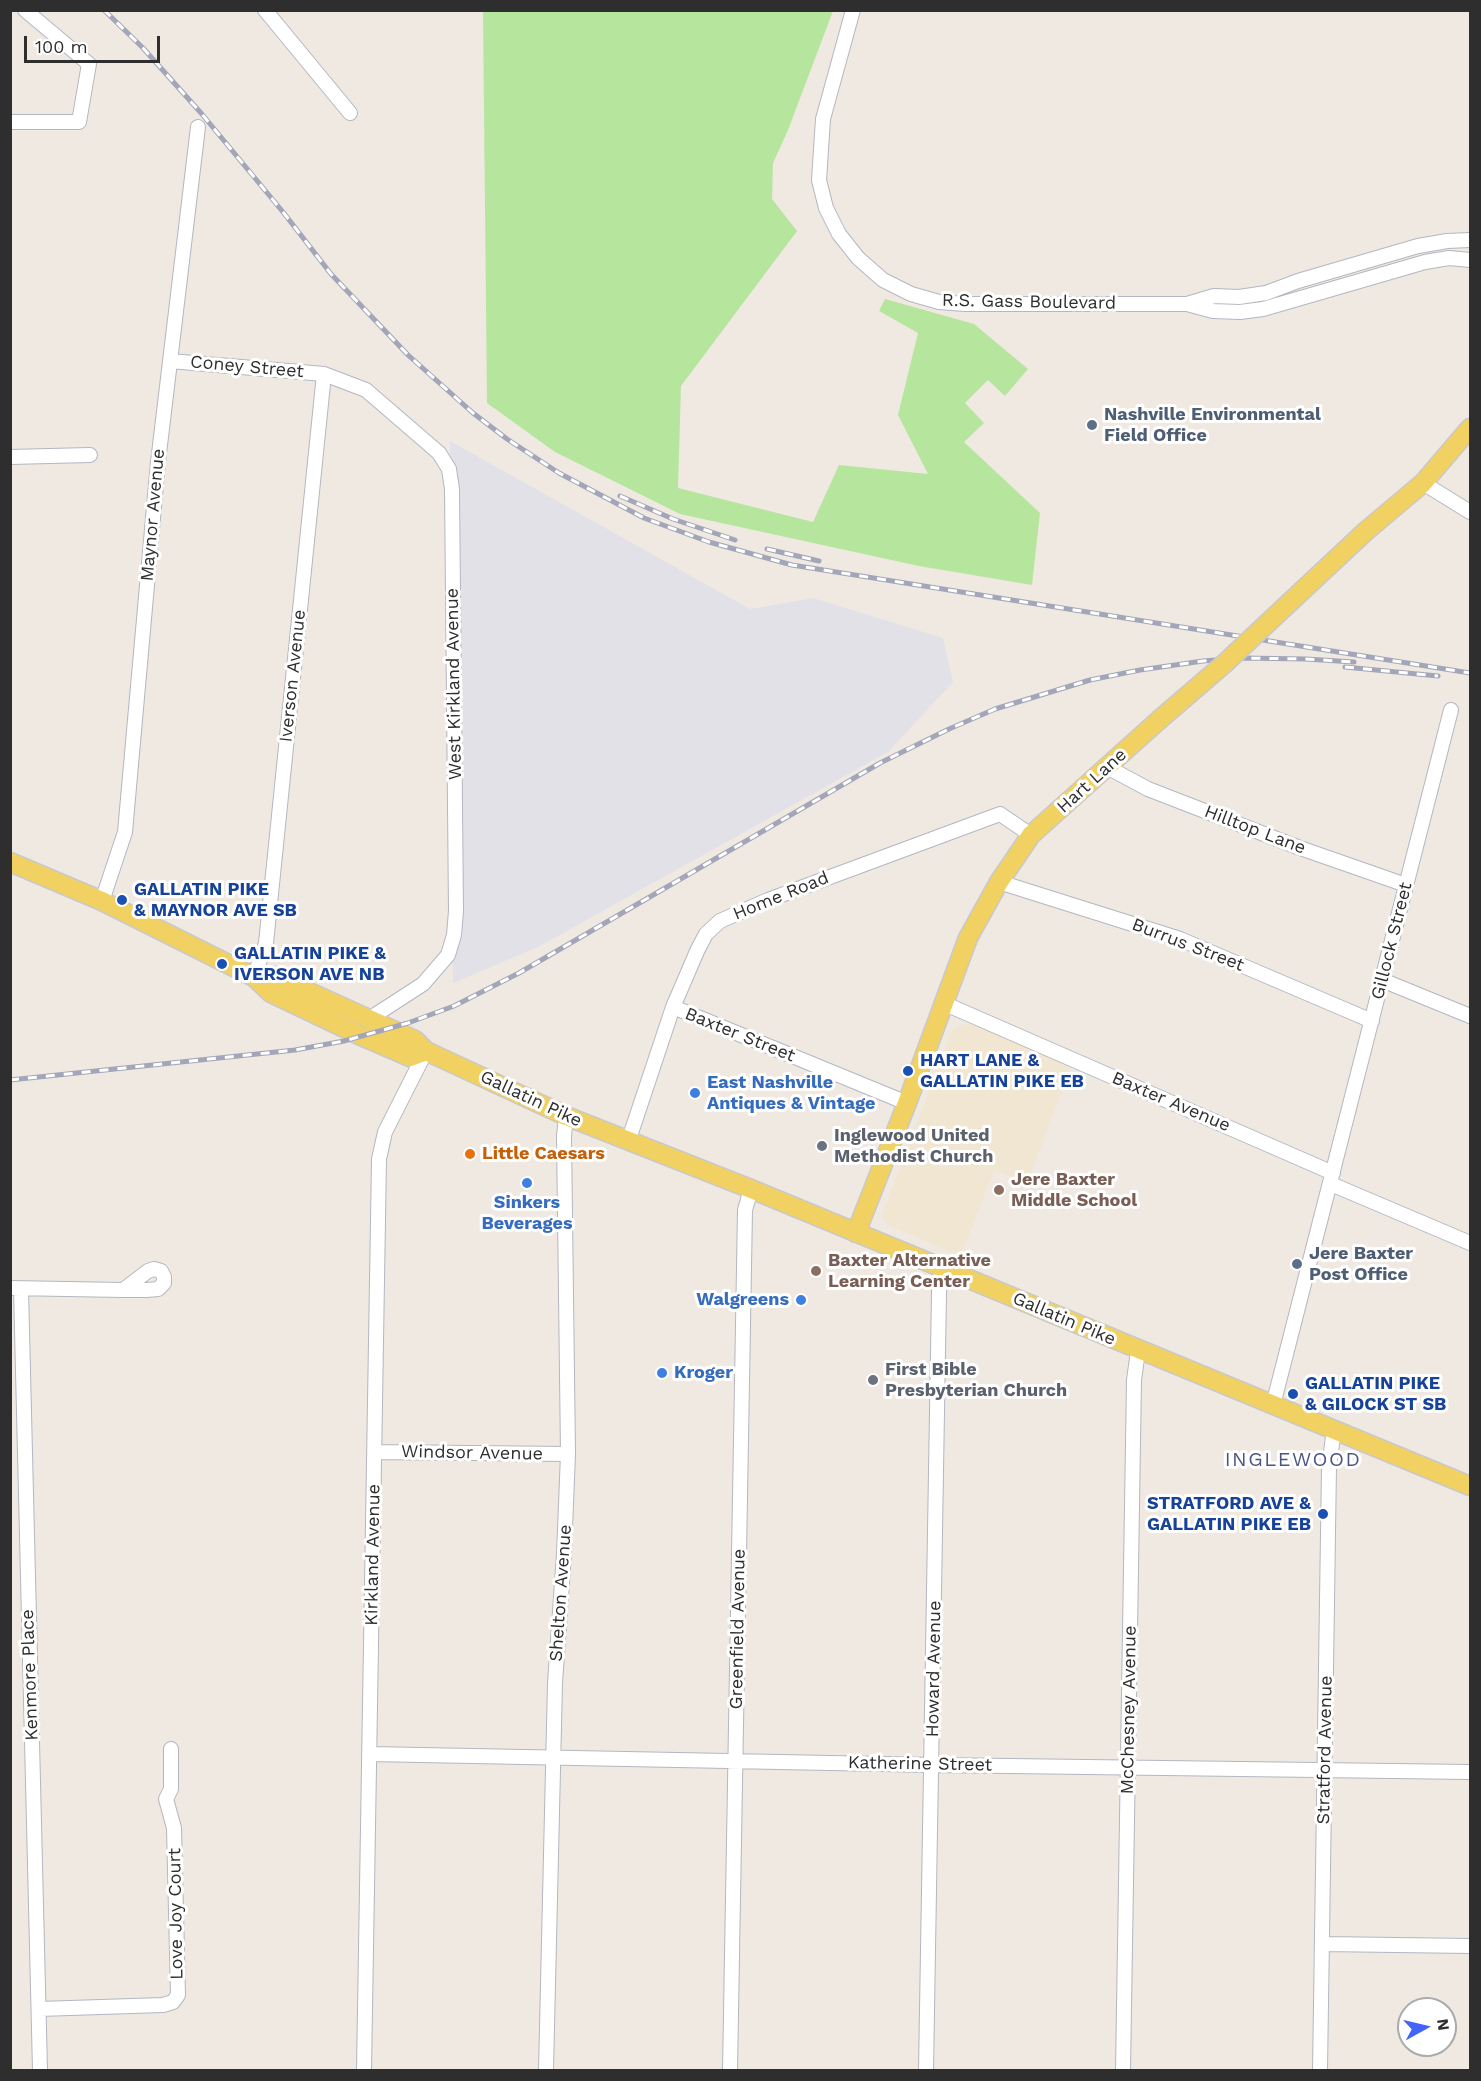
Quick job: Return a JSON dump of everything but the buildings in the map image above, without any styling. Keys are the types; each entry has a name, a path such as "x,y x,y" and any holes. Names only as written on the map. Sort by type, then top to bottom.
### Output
{"main road":[{"name":"Hart Lane","path":"856,1233 968,938 999,882 1031,835 1224,664 1366,531 1423,483 1470,428"},
{"name":"Gallatin Pike","path":"10,862 102,901 254,976 271,993 359,1035 410,1057 426,1051"},
{"name":"Gallatin Pike","path":"254,976 274,976 369,1018 415,1040 426,1051 566,1116 942,1267 1138,1351 1470,1486"}],"street":[{"path":"10,122 79,122 89,64 25,10"},
{"path":"266,10 351,113"},
{"name":"R.S. Gass Boulevard","path":"853,10 823,118 819,180 826,208 840,234 858,258 883,280 911,294 939,302 965,304 1187,304 1213,311 1263,309 1425,262 1449,258 1470,260"},
{"name":"Maynor Avenue","path":"102,901 125,832 158,462 198,127"},
{"name":"R.S. Gass Boulevard","path":"1187,304 1214,296 1239,297 1266,293 1418,246 1470,240"},
{"name":"Coney Street","path":"170,361 324,374"},
{"name":"Iverson Avenue","path":"254,976 266,943 324,374"},
{"name":"West Kirkland Avenue","path":"324,374 366,390 439,453 449,469 452,489 456,910 454,935 448,955 423,984 369,1018"},
{"path":"10,457 90,455"},
{"path":"1423,483 1470,512"},
{"name":"Gillock Street","path":"1273,1405 1451,710"},
{"name":"Hilltop Lane","path":"1107,767 1148,789 1300,848 1406,885"},
{"name":"Home Road","path":"628,1142 673,1007 706,934 720,921 746,909 1000,814 1031,835"},
{"name":"Burrus Street","path":"999,882 1180,939 1372,1021"},
{"path":"1382,980 1470,1016"},
{"name":"Baxter Avenue","path":"943,1004 1332,1178 1470,1243"},
{"name":"Baxter Street","path":"673,1007 907,1103"},
{"name":"Kirkland Avenue","path":"364,2070 379,1159 384,1132 426,1051"},
{"name":"Shelton Avenue","path":"546,2070 555,1683 568,1454 564,1136 566,1116"},
{"name":"Greenfield Avenue","path":"730,2070 745,1210 751,1189"},
{"name":"Howard Avenue","path":"926,2070 933,1765 939,1292 942,1267"},
{"path":"16,1288 123,1290"},
{"name":"Kenmore Place","path":"16,1288 40,2070"},
{"name":"McChesney Avenue","path":"1122,2070 1134,1380 1138,1351"},
{"name":"Stratford Avenue","path":"1320,2070 1329,1466 1334,1430"},
{"name":"Windsor Avenue","path":"375,1452 568,1454"},
{"name":"Love Joy Court","path":"39,2009 163,2005 173,2002 178,1995 174,1828 166,1799 171,1789 171,1749"},
{"name":"Katherine Street","path":"370,1754 1470,1772"},
{"path":"1323,1944 1470,1946"}],"shaded area":[{"path":"450,441 750,609 813,598 943,638 953,682 888,752 538,947 453,983"},
{"path":"966,1024 976,1025 1070,1067 1028,1183 994,1170 961,1256 886,1224 882,1215 953,1028"}],"green space":[{"path":"483,11 833,11 788,130 773,163 772,199 797,231 681,386 678,488 813,522 839,465 928,474 898,415 918,333 879,311 885,299 974,324 1028,369 1005,396 988,380 965,403 984,423 964,442 1040,513 1032,585 919,566 680,514 555,452 487,403"}],"railway":[{"path":"104,10 143,48 201,113 331,274 408,355 473,413 507,439 559,473 644,518 709,542 792,565 1470,673"},
{"path":"620,496 673,519 735,540"},
{"path":"767,549 819,561"},
{"path":"10,1080 295,1050 344,1041 408,1023 454,1006 519,973 880,763 995,709 1090,680 1203,661 1242,658 1354,662"},
{"path":"1345,667 1438,676"}],"place":[{"name":"Nashville Environmental Field Office","path":"1092,425"},
{"name":"GALLATIN PIKE & MAYNOR AVE SB","path":"122,900"},
{"name":"GALLATIN PIKE & IVERSON AVE NB","path":"222,964"},
{"name":"HART LANE & GALLATIN PIKE EB","path":"908,1071"},
{"name":"East Nashville Antiques & Vintage","path":"695,1093"},
{"name":"Inglewood United Methodist Church","path":"822,1146"},
{"name":"Little Caesars","path":"470,1154"},
{"name":"Sinkers Beverages","path":"527,1183"},
{"name":"Jere Baxter Middle School","path":"999,1190"},
{"name":"Jere Baxter Post Office","path":"1297,1264"},
{"name":"Baxter Alternative Learning Center","path":"816,1271"},
{"name":"Walgreens","path":"801,1300"},
{"name":"Kroger","path":"662,1373"},
{"name":"First Bible Presbyterian Church","path":"873,1380"},
{"name":"GALLATIN PIKE & GILOCK ST SB","path":"1293,1394"},
{"name":"STRATFORD AVE & GALLATIN PIKE EB","path":"1323,1514"}],"district":[{"name":"INGLEWOOD","path":"1293,1460"}]}
